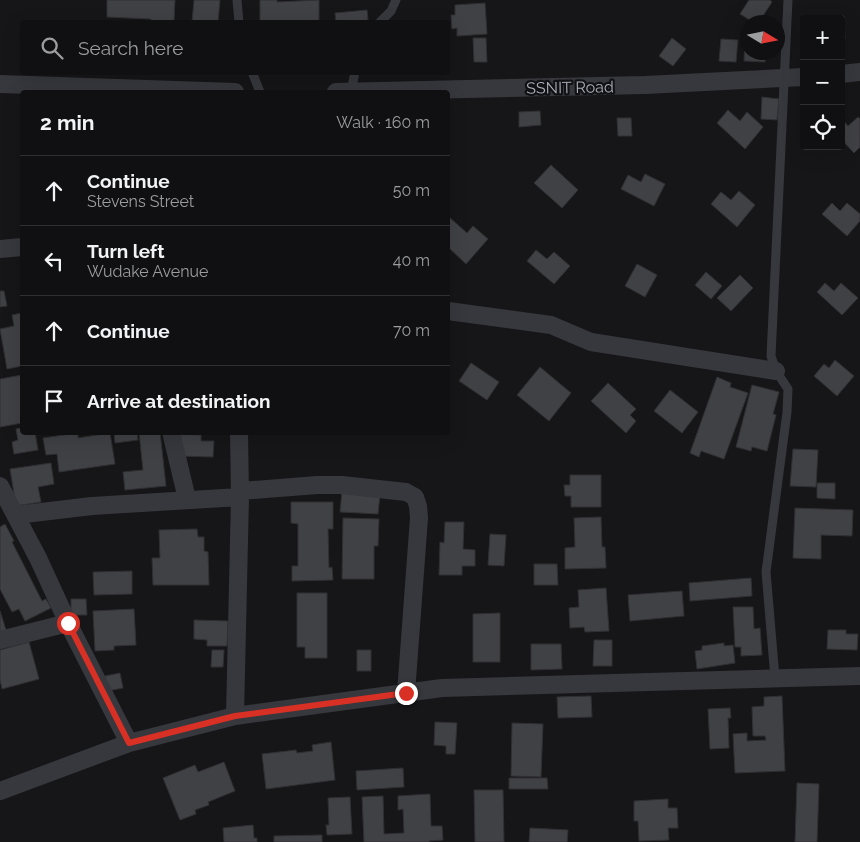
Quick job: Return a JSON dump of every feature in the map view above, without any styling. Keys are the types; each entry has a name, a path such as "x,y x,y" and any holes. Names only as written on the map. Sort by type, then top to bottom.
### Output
{"street":[{"path":"845,74 860,72"},
{"name":"SSNIT Road","path":"435,90 644,85 800,77"},
{"path":"0,84 176,90"},
{"path":"0,249 20,247"},
{"path":"450,311 551,324 591,342 776,371"},
{"path":"172,435 186,499"},
{"path":"235,716 240,494 239,435"},
{"path":"16,515 317,485 342,485 406,492 415,497 419,518 406,693"},
{"path":"0,486 38,558 68,623 129,743"},
{"path":"0,640 68,623"},
{"path":"0,790 129,743 235,716 442,688 860,676"}],"lane":[{"path":"236,0 239,20"},
{"path":"382,20 392,11 396,0"},
{"path":"775,678 766,572 788,397 788,389 776,371 771,356 788,0"},
{"path":"253,75 259,90"},
{"path":"351,90 354,75"}],"building":[{"path":"107,0 175,0 174,20 107,17"},
{"path":"194,0 220,0 218,20 192,20"},
{"path":"260,0 277,0 277,2 319,0 319,20 260,20"},
{"path":"749,0 770,0 772,2 764,15 740,14"},
{"path":"485,3 487,34 457,36 457,28 452,29 451,15 455,15 455,5"},
{"path":"367,10 368,20 336,20 335,13"},
{"path":"473,38 486,38 487,62 474,62"},
{"path":"672,38 686,49 673,66 659,56"},
{"path":"721,39 738,40 736,62 719,61"},
{"path":"744,60 765,60 765,62"},
{"path":"762,97 779,99 777,120 761,119"},
{"path":"728,110 740,121 747,112 763,127 745,149 717,123"},
{"path":"540,111 541,125 519,127 519,112"},
{"path":"858,117 860,119 860,147 854,153 845,143 845,123 848,126"},
{"path":"617,118 631,118 632,136 618,136"},
{"path":"551,165 578,190 562,208 534,183"},
{"path":"645,174 665,184 654,206 621,189 628,175 641,182"},
{"path":"739,191 755,205 737,227 711,204 721,192 731,200"},
{"path":"832,203 840,211 847,203 860,214 860,221 847,236 822,214"},
{"path":"450,218 467,233 473,226 488,239 466,264 450,249"},
{"path":"536,250 547,259 554,252 570,266 554,284 527,261"},
{"path":"637,264 657,275 645,297 625,286"},
{"path":"706,272 722,286 711,299 695,285"},
{"path":"740,275 753,288 731,311 717,298"},
{"path":"825,283 834,291 841,283 858,298 842,315 817,292"},
{"path":"0,291 4,291 7,306 0,307"},
{"path":"20,313 20,366 7,369 0,329 14,326 12,315"},
{"path":"835,360 854,376 837,396 814,376 824,364 829,368"},
{"path":"471,363 499,382 487,400 459,381"},
{"path":"540,367 571,393 549,421 517,395"},
{"path":"20,375 20,423 0,427 0,379"},
{"path":"717,377 731,383 730,387 748,393 724,459 701,451 699,457 690,453"},
{"path":"608,383 636,409 630,415 636,421 626,433 591,401"},
{"path":"752,385 779,392 773,414 776,415 767,451 752,447 751,451 736,447"},
{"path":"670,390 698,412 682,433 654,411"},
{"path":"20,428 20,435 36,435 38,450 14,454 12,442 18,440 16,429"},
{"path":"64,435 78,435 78,438 110,435 115,464 59,472 57,454 46,455 43,438"},
{"path":"114,435 137,435 138,440 115,443"},
{"path":"139,435 160,435 166,486 125,490 123,472 143,470"},
{"path":"179,435 201,435 201,441 214,441 213,457 178,456"},
{"path":"793,449 818,450 816,487 790,486"},
{"path":"51,463 54,484 38,487 41,502 16,506 10,469"},
{"path":"570,475 601,475 601,507 571,507 571,496 565,496 564,485 570,485"},
{"path":"817,483 835,483 835,499 817,498"},
{"path":"342,492 380,495 378,514 340,512"},
{"path":"291,502 333,502 333,529 328,529 329,568 332,567 333,580 292,581 292,566 298,566 298,524 291,523"},
{"path":"795,508 853,510 852,536 821,535 821,559 793,558"},
{"path":"601,517 602,547 605,547 606,568 565,569 565,548 575,547 574,518"},
{"path":"343,518 379,519 378,546 374,546 374,579 342,579"},
{"path":"445,522 464,522 463,549 475,550 475,566 462,566 462,575 439,575 440,542 444,543"},
{"path":"5,524 42,601 46,599 51,608 25,621 19,609 12,612 0,589 0,527"},
{"path":"197,529 198,537 204,537 204,551 208,552 209,585 153,585 152,558 160,558 159,530"},
{"path":"490,534 506,535 504,566 488,565"},
{"path":"534,564 557,564 558,585 534,585"},
{"path":"132,571 132,594 94,595 93,572"},
{"path":"751,578 752,596 690,601 689,583"},
{"path":"606,588 609,631 585,632 584,627 570,628 569,608 579,607 578,590"},
{"path":"682,591 684,616 630,621 628,595"},
{"path":"297,593 327,593 327,658 305,658 305,647 297,647"},
{"path":"71,599 86,599 87,615 71,615"},
{"path":"733,607 753,607 754,629 760,628 762,655 741,656 741,647 735,647"},
{"path":"134,609 136,645 114,646 114,650 95,651 93,611"},
{"path":"0,611 6,630 0,632"},
{"path":"500,613 500,662 473,662 473,614"},
{"path":"194,620 228,621 227,646 207,646 207,640 194,639"},
{"path":"828,630 846,630 846,634 858,634 857,650 827,649"},
{"path":"594,640 612,640 612,666 593,666"},
{"path":"29,642 39,679 2,689 0,680 0,650"},
{"path":"724,643 724,646 733,645 735,663 697,669 695,651 702,650 702,646"},
{"path":"531,644 561,644 562,669 531,670"},
{"path":"212,650 224,650 223,667 211,667"},
{"path":"357,650 371,650 371,671 357,671"},
{"path":"120,673 123,688 107,691 105,676"},
{"path":"591,696 592,717 558,718 557,697"},
{"path":"782,696 785,771 735,773 733,734 747,733 747,741 766,740 765,736 753,736 752,707 764,706 764,697"},
{"path":"730,708 731,718 728,718 729,748 710,749 708,709"},
{"path":"435,722 457,723 455,754 446,754 446,746 434,745"},
{"path":"512,723 543,724 541,777 511,776"},
{"path":"331,742 335,780 266,789 262,754 296,750 297,753 313,751 312,745"},
{"path":"224,762 235,791 208,802 209,805 195,810 196,814 180,820 163,778 195,765 198,772"},
{"path":"403,768 404,787 357,790 356,771"},
{"path":"509,778 547,778 548,789 509,789"},
{"path":"797,783 819,784 817,842 795,842"},
{"path":"474,790 503,790 504,842 475,842"},
{"path":"430,794 431,826 442,826 443,840 429,842 364,842 362,797 383,796 384,834 404,833 403,809 398,810 398,796"},
{"path":"350,797 352,834 327,835 326,825 329,825 328,798"},
{"path":"668,799 668,808 677,808 678,828 668,828 669,840 639,841 638,821 634,821 634,801"},
{"path":"253,825 254,838 257,838 257,842 224,842 223,828"},
{"path":"530,828 568,830 567,842 529,842"},
{"path":"322,835 322,842 274,842 274,836"}],"route":[{"path":"68,623 129,743 235,716 406,693"}]}
